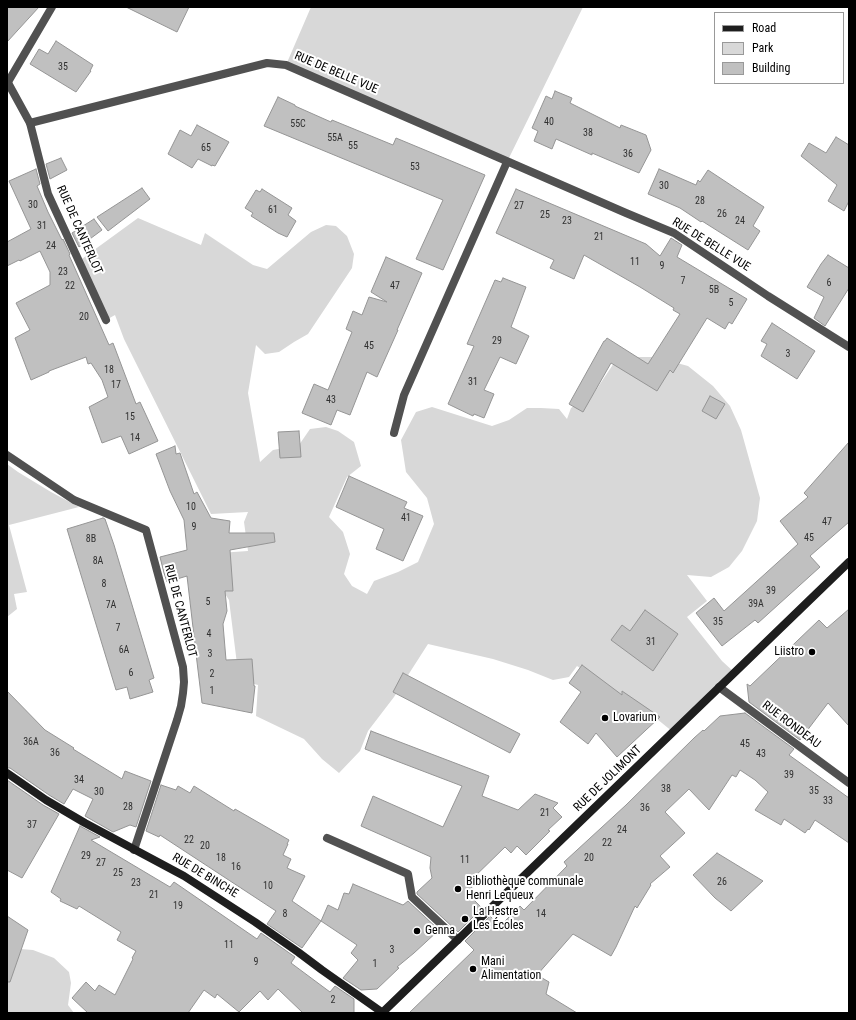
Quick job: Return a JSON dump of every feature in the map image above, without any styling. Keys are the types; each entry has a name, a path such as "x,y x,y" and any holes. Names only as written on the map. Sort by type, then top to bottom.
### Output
{"street":[{"name":"RUE DE CANTERLOT","path":"52,7 8,81 30,123 48,194 106,320"},
{"name":"RUE DE BELLE VUE","path":"30,123 267,63 294,67 626,214 674,233 768,296 849,347"},
{"path":"394,433 404,395 507,162"},
{"name":"RUE DE CANTERLOT","path":"7,455 74,500 146,530 182,667 184,682 181,706 177,720 134,850"},
{"name":"RUE DE JOLIMONT","path":"383,1013 849,562"},
{"name":"RUE RONDEAU","path":"719,687 849,783"},
{"name":"RUE DE BINCHE","path":"7,772 53,804 134,850 184,876 256,922 383,1013"},
{"path":"326,838 408,874 412,897 458,940"}],"green space":[{"path":"311,7 583,7 507,162 286,65"},
{"path":"138,218 201,245 205,233 253,265 267,269 311,232 326,225 336,226 347,236 354,254 352,268 308,334 279,352 265,354 256,345 248,393 260,462 273,450 299,445 310,429 326,427 338,431 354,442 361,466 347,477 329,517 343,532 350,554 344,574 352,586 367,594 374,581 398,572 418,562 434,524 427,498 406,472 401,440 416,412 432,407 492,426 509,420 527,408 559,409 567,419 571,408 594,393 616,360 629,357 655,357 688,366 713,386 730,406 741,430 760,498 757,521 742,551 729,567 711,577 687,575 707,601 687,617 722,661 734,672 673,732 657,719 577,666 569,677 553,680 493,659 428,644 394,697 368,731 360,751 339,773 322,759 304,739 256,716 258,685 239,680 229,600 222,589 190,585 183,569 191,555 248,551 244,522 248,512 211,514 124,339 115,315 106,320 79,261"},
{"path":"7,464 51,492 79,507 9,525 27,592 14,594 17,609 7,617"},
{"path":"20,949 33,950 54,958 69,972 71,983 68,1005 74,1013 7,1013 7,955"}],"building":[{"path":"7,7 39,7 7,42"},
{"path":"126,7 189,7 177,32"},
{"path":"56,41 93,65 91,71 76,92 30,64 39,49 48,54"},
{"path":"555,91 572,98 570,103 620,128 621,125 646,135 651,150 639,173 556,139 552,149 534,141 538,131 532,128 546,96 552,99"},
{"path":"278,97 331,122 332,120 393,145 396,138 485,175 443,270 416,259 443,200 264,126"},
{"path":"197,125 229,142 215,166 198,159 192,168 168,154 180,130 191,136"},
{"path":"836,137 849,145 849,201 844,211 828,201 837,185 801,156 809,143 826,153"},
{"path":"61,158 67,170 50,179 46,164"},
{"path":"36,169 40,184 37,186 48,212 70,254 69,255 109,345 113,343 136,404 140,402 158,441 129,454 121,436 102,443 89,407 108,397 102,380 91,363 88,364 86,357 49,371 31,380 15,338 30,330 16,303 50,285 50,272 40,251 7,266 7,242 31,229 9,181"},
{"path":"659,169 696,185 698,180 700,182 708,170 764,207 753,226 760,231 748,250 680,208 648,194"},
{"path":"142,188 150,199 108,231 97,217"},
{"path":"262,189 292,208 288,215 296,221 287,237 251,216 253,213 245,208 256,190 260,192"},
{"path":"516,189 646,244 660,256 671,238 682,245 677,257 747,299 732,324 729,322 725,329 707,318 673,373 670,370 657,391 611,363 583,412 569,404 604,341 607,338 648,364 680,314 673,310 674,308 640,287 584,255 574,279 550,268 554,260 496,233"},
{"path":"94,219 102,230 79,247 72,233"},
{"path":"681,221 691,227 687,235 677,228"},
{"path":"828,255 849,268 849,288 825,326 814,318 824,297 807,287"},
{"path":"386,257 422,273 377,377 367,372 350,415 337,410 331,425 302,413 314,384 328,390 352,332 346,329 353,311 362,315 369,297 387,302 371,292"},
{"path":"503,278 526,287 511,327 529,336 516,364 500,357 484,390 494,394 484,418 474,414 473,416 448,404 474,346 467,344 495,280 501,282"},
{"path":"772,323 815,351 797,379 761,356 767,344 761,341"},
{"path":"710,396 725,404 716,419 702,411"},
{"path":"299,431 301,457 280,458 278,432"},
{"path":"849,442 849,522 810,556 820,567 758,623 755,620 722,646 696,613 714,598 724,611 798,544 780,521 808,497 804,493"},
{"path":"175,446 176,454 180,453 194,494 197,492 211,518 230,521 229,533 274,533 275,542 230,550 233,591 225,591 227,611 223,624 226,660 252,659 255,686 252,713 202,703 187,576 167,582 164,573 160,557 187,550 184,520 170,491 156,454"},
{"path":"349,476 407,502 404,508 423,516 403,561 376,549 384,529 336,507"},
{"path":"103,518 105,519 114,545 154,678 149,680 153,692 130,699 127,687 116,690 67,529"},
{"path":"849,609 849,726 828,703 800,740 749,702 747,684 750,686 819,620 827,628"},
{"path":"645,610 678,634 653,671 611,640 622,625 630,631"},
{"path":"582,665 622,695 622,691 660,717 617,757 596,733 588,744 560,722 581,692 569,683"},
{"path":"403,673 520,734 510,753 393,692"},
{"path":"7,691 45,730 74,748 73,749 122,779 125,771 151,781 136,827 130,825 113,832 85,816 93,799 73,789 64,804 10,768 7,768"},
{"path":"745,713 794,749 789,755 849,798 849,843 815,820 809,830 808,829 805,833 784,819 781,825 755,810 768,792 755,780 740,770 736,777 732,775 709,810 689,789 665,812 685,833 660,856 670,867 650,884 651,885 637,908 635,906 611,956 573,934 537,975 549,982 546,994 577,1013 409,1013 474,950 465,941 490,916 500,926 520,906 524,910 567,866 564,862 626,805 694,738 720,716"},
{"path":"371,731 489,776 482,796 518,810 535,794 558,803 553,808 562,817 548,830 550,831 526,855 517,846 511,853 505,847 468,883 473,889 468,894 482,908 458,932 417,894 417,892 432,878 430,868 431,857 361,826 373,796 443,827 462,786 365,749"},
{"path":"7,780 43,805 59,814 22,878 7,870"},
{"path":"161,785 176,790 178,786 190,793 194,786 234,811 235,809 289,840 283,855 291,859 287,868 305,876 292,901 321,921 302,948 267,924 276,911 160,835 159,837 146,831"},
{"path":"80,826 100,837 91,840 170,887 174,882 257,939 261,933 295,957 291,963 330,992 335,986 354,999 354,1013 303,1013 278,989 268,1000 260,991 239,1012 217,994 215,998 204,990 188,1013 88,1013 72,998 86,982 95,991 99,985 115,995 136,951 117,940 121,932 79,906 77,909 60,901 61,899 51,892"},
{"path":"717,853 763,881 731,911 715,898 693,875"},
{"path":"353,884 403,905 408,901 439,930 397,967 399,968 377,989 361,990 343,978 358,960 351,953 357,945 321,921 328,905 338,910 344,893 349,894"},
{"path":"7,916 28,930 10,982 7,982"}],"place":[{"name":"Liistro","path":"812,652"},
{"name":"Lovarium","path":"605,718"},
{"name":"Bibliothèque communale Henri Lequeux","path":"458,889"},
{"name":"La Hestre Les Écoles","path":"465,919"},
{"name":"Genna","path":"417,931"},
{"name":"Mani Alimentation","path":"473,969"}]}
